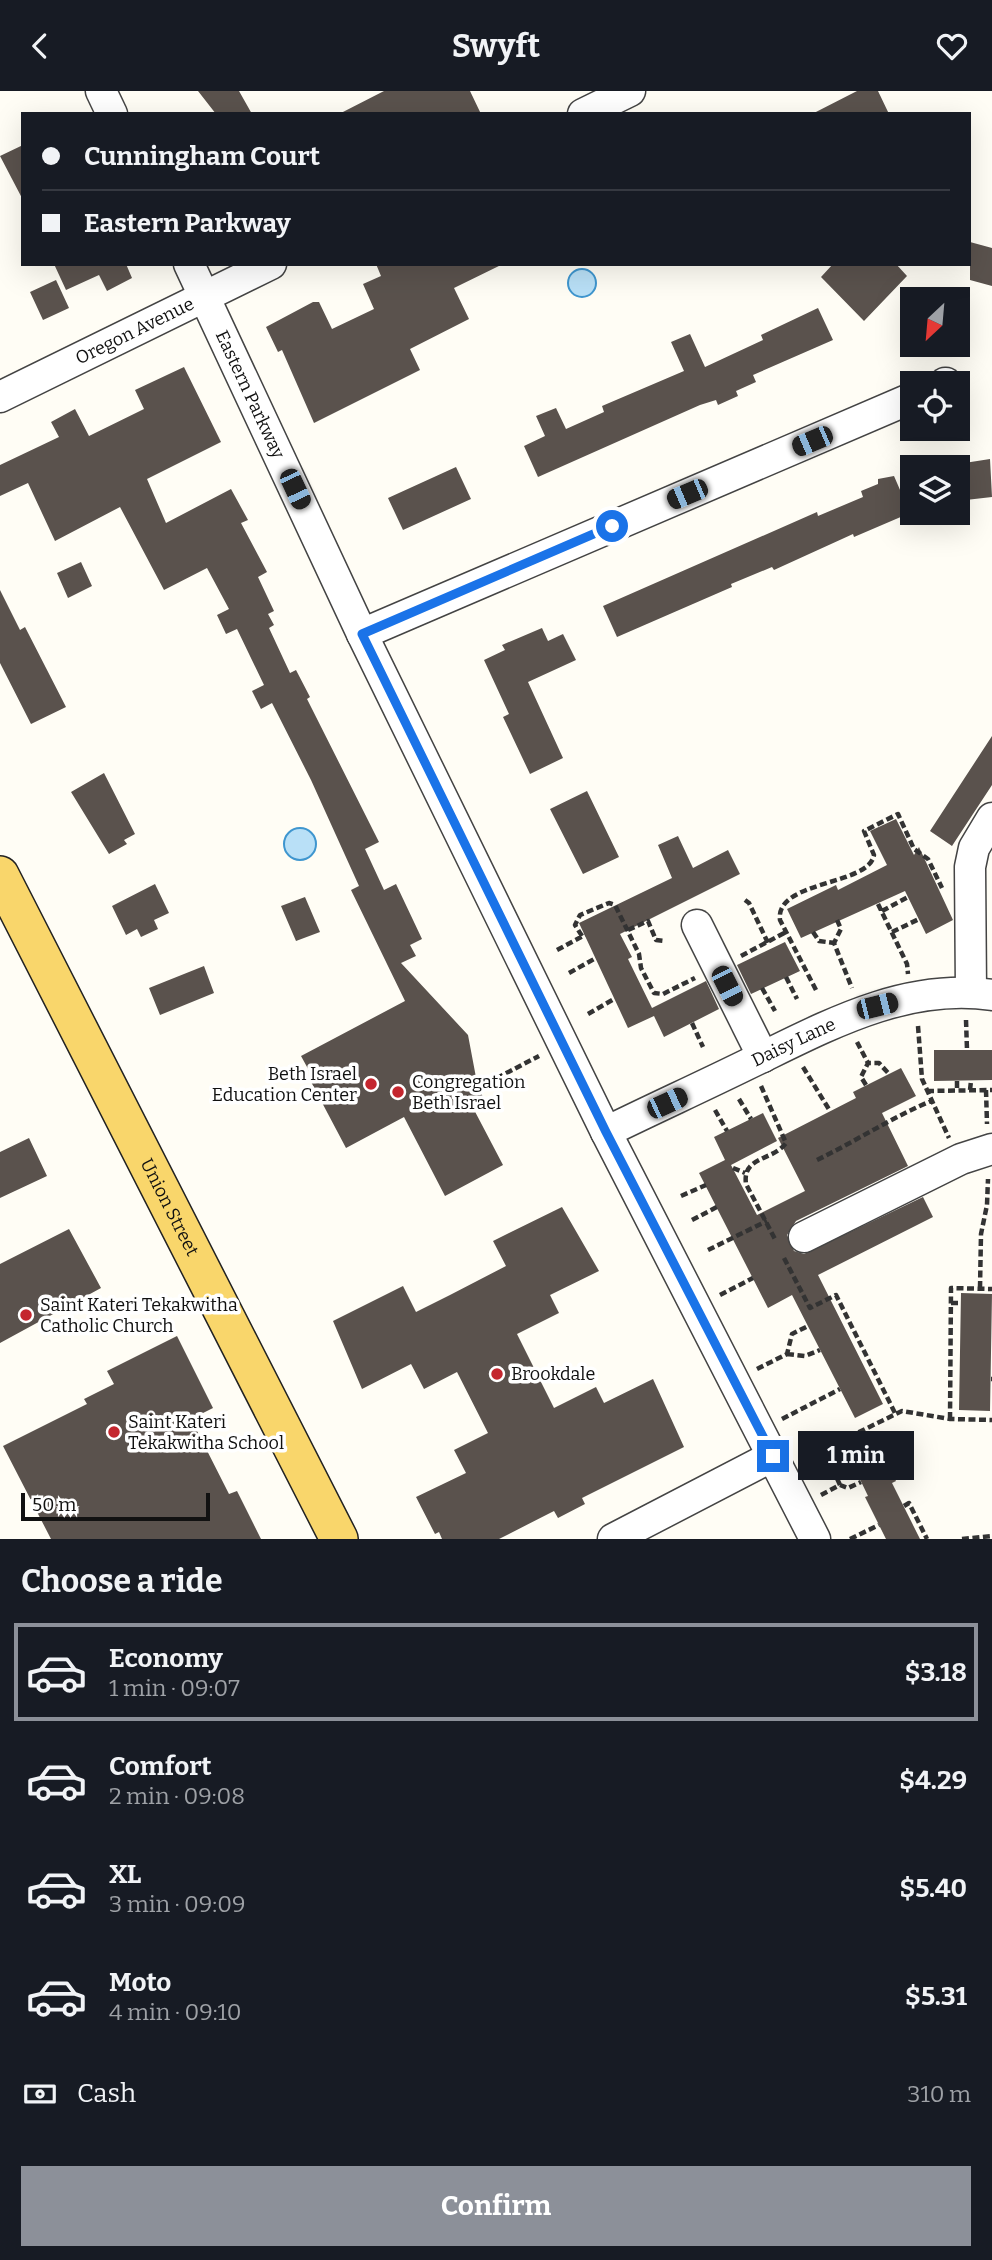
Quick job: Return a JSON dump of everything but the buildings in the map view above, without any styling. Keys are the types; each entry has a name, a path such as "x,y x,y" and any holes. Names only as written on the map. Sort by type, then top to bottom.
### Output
{"main road":[{"name":"Union Street","path":"0,875 339,1539"}],"street":[{"path":"100,91 111,112"},
{"path":"587,112 630,91"},
{"name":"Eastern Parkway","path":"190,266 362,634 606,1132 815,1539"},
{"name":"Oregon Avenue","path":"0,397 267,266"},
{"path":"362,634 900,403"},
{"path":"982,993 971,916 970,867 974,848 992,818"},
{"path":"697,925 763,1057"},
{"name":"Daisy Lane","path":"606,1132 850,1017 927,994 982,993"},
{"path":"789,1252 980,1152"},
{"path":"613,1539 776,1463"}],"path":[{"path":"816,990 780,920 783,905 824,883 868,866 874,855 864,831 898,814 914,849 928,859 954,911 971,916"},
{"path":"882,911 908,897"},
{"path":"745,900 749,903 768,943"},
{"path":"557,950 583,936 575,925 576,919 602,904 615,905 639,954 644,977 658,995 786,932"},
{"path":"878,904 907,964 908,976 897,1001"},
{"path":"892,932 919,919"},
{"path":"836,920 841,929 834,943 852,987 850,1017"},
{"path":"628,930 648,921 656,940 665,941"},
{"path":"813,932 819,941 834,943"},
{"path":"774,940 777,946"},
{"path":"569,973 596,958"},
{"path":"786,977 797,999"},
{"path":"762,988 775,1011"},
{"path":"588,1014 614,999"},
{"path":"692,1023 703,1047"},
{"path":"918,1026 922,1079 931,1101 980,1152"},
{"path":"478,1088 563,1044"},
{"path":"866,1085 862,1071 868,1063 879,1063 889,1074"},
{"path":"803,1067 830,1111"},
{"path":"957,1081 957,1091"},
{"path":"970,1090 971,1081"},
{"path":"927,1091 989,1090 980,1152 988,1196 981,1241 980,1289"},
{"path":"739,1098 751,1119"},
{"path":"817,1160 866,1137 897,1115 931,1101"},
{"path":"715,1110 727,1131"},
{"path":"768,1146 772,1153"},
{"path":"733,1168 745,1173"},
{"path":"681,1196 706,1185"},
{"path":"692,1220 717,1207"},
{"path":"708,1250 766,1221"},
{"path":"981,1241 990,1242"},
{"path":"981,1254 990,1255"},
{"path":"784,1272 790,1269"},
{"path":"696,1307 753,1278"},
{"path":"950,1419 951,1288 992,1289"},
{"path":"951,1303 961,1303"},
{"path":"787,1354 792,1334 808,1326"},
{"path":"852,1343 858,1340"},
{"path":"950,1341 960,1342"},
{"path":"765,1364 787,1354 806,1356 820,1350"},
{"path":"866,1371 872,1369"},
{"path":"950,1373 960,1373"},
{"path":"950,1386 959,1386"},
{"path":"759,1430 840,1389"},
{"path":"776,1463 902,1411 950,1419 992,1420"},
{"path":"849,1458 836,1466 834,1472 840,1485 848,1488 861,1482"},
{"path":"799,1507 840,1485"},
{"path":"904,1506 909,1503 927,1539"},
{"path":"850,1539 879,1525"},
{"path":"961,1539 992,1536"}],"water":[{"path":"582,269 592,273 596,283 592,293 582,297 572,293 568,283 572,273"},
{"path":"300,828 312,832 316,844 312,856 300,860 288,856 284,844 288,832"}],"place":[{"name":"Beth Israel Education Center","path":"371,1084"},
{"name":"Congregation Beth Israel","path":"398,1092"},
{"name":"Saint Kateri Tekakwitha Catholic Church","path":"26,1315"},
{"name":"Brookdale","path":"497,1374"},
{"name":"Saint Kateri Tekakwitha School","path":"114,1432"}],"route":[{"path":"612,526 362,634 606,1132 773,1456"}]}
